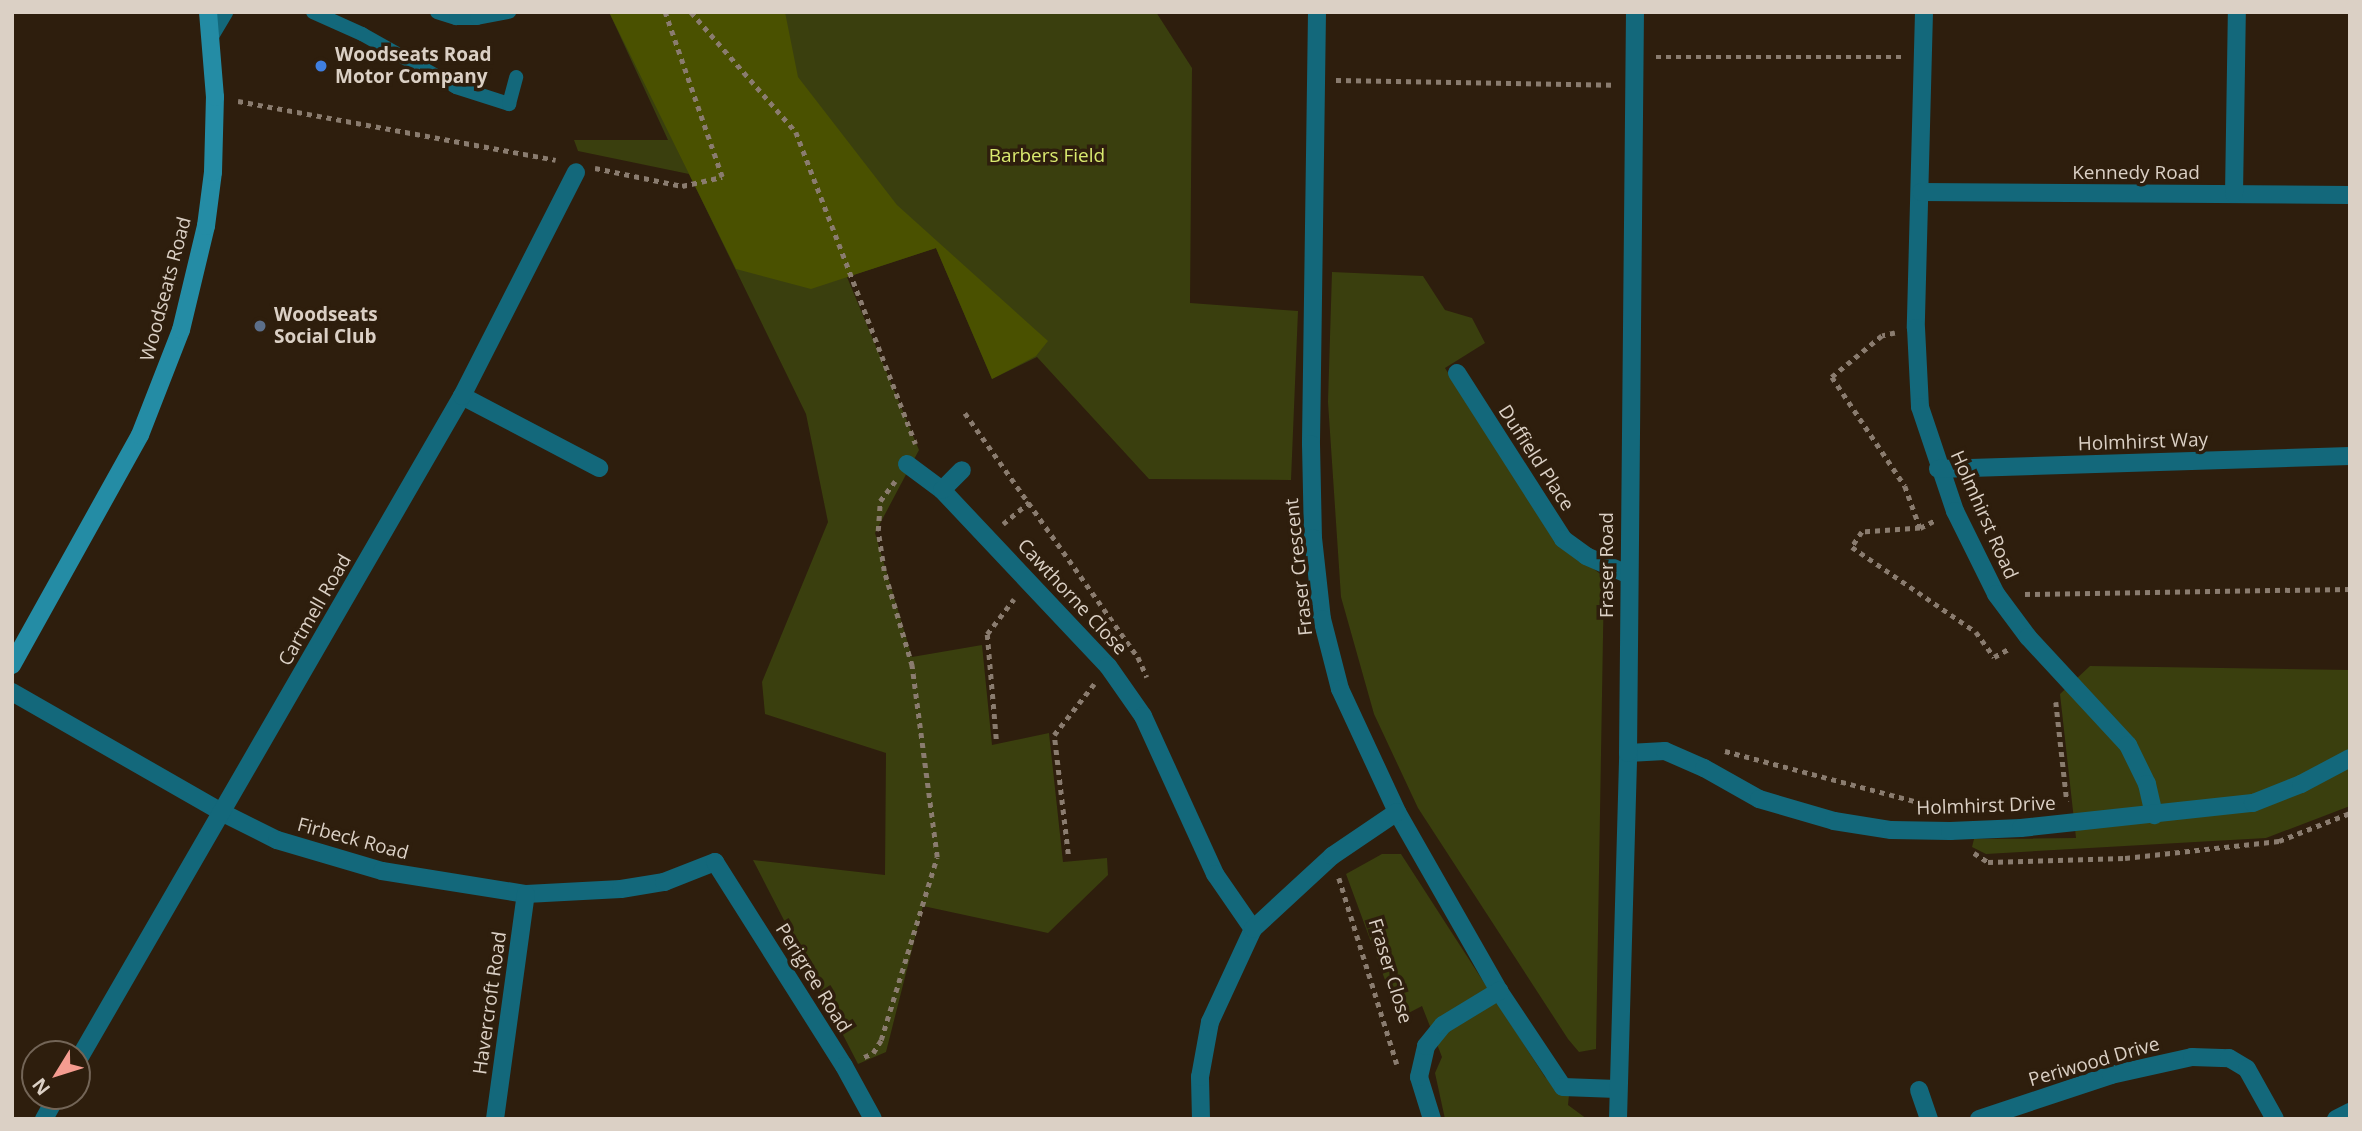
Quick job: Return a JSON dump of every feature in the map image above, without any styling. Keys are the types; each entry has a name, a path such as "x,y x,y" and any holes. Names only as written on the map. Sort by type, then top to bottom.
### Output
{"street":[{"name":"Woodseats Road","path":"12,665 140,435 181,330 206,226 213,172 215,97 208,12"},
{"path":"211,34 224,12"},
{"name":"Fraser Crescent","path":"1317,12 1311,444 1313,538 1320,606 1340,689 1397,812 1499,991 1563,1087 1617,1089"},
{"name":"Fraser Road","path":"1618,1119 1628,754 1627,573 1635,12"},
{"name":"Holmhirst Road","path":"1924,12 1922,192 1916,328 1920,407 1938,469 1955,512 1996,594 2028,637 2128,745 2147,784 2154,815"},
{"path":"2234,194 2236,12"},
{"name":"Cartmell Road","path":"90,1040 462,396 578,167"},
{"name":"Kennedy Road","path":"1922,192 2350,195"},
{"name":"Duffield Place","path":"1457,373 1563,539 1586,556 1627,573"},
{"path":"462,396 599,468"},
{"name":"Holmhirst Way","path":"1938,469 2350,456"},
{"name":"Cawthorne Close","path":"907,464 942,490 1108,666 1143,716 1216,874 1253,929"},
{"path":"942,490 962,470"},
{"name":"Firbeck Road","path":"12,692 223,813 277,840 337,860 382,871 526,894 621,890 673,880 715,862"},
{"name":"Holmhirst Drive","path":"1628,754 1665,751 1704,768 1759,799 1834,821 1891,830 1939,831 2070,824 2253,803 2301,785 2350,758"},
{"path":"1201,1119 1200,1077 1210,1022 1253,929 1332,856 1397,812"},
{"name":"Perigree Road","path":"715,862 844,1066 873,1119"},
{"name":"Havercroft Road","path":"495,1119 526,894"},
{"name":"Fraser Close","path":"1432,1119 1421,1085 1421,1057 1433,1035 1443,1025 1499,991"},
{"name":"Periwood Drive","path":"1979,1119 2111,1075 2192,1057 2229,1058 2247,1069 2275,1119"},
{"path":"1919,1090 1929,1119"},
{"path":"2336,1119 2350,1112"}],"lane":[{"path":"313,12 396,51 456,87 509,104 516,77"},
{"path":"437,12 456,18 477,18 509,12"}],"path":[{"path":"215,97 682,186 722,177 665,12"},
{"path":"691,12 796,132 917,446 880,501 878,531 884,571 912,666 937,857 881,1040 873,1053"},
{"path":"1634,57 1925,57"},
{"path":"1315,80 1632,85"},
{"path":"1916,328 1882,336 1832,377 1905,486 1920,528"},
{"path":"988,537 1029,502"},
{"path":"1955,512 1920,528 1862,532 1852,547 1976,632 1994,657 2028,637"},
{"path":"996,739 987,634 1029,580"},
{"path":"1996,594 2350,589"},
{"path":"2053,663 2070,824"},
{"path":"1068,854 1054,735 1108,666"},
{"path":"1719,749 1945,808"},
{"path":"1939,831 1988,862 2125,858 2279,842 2350,813"},
{"name":"Fraser Close","path":"1332,856 1402,1079 1421,1085"}],"green space":[{"name":"Barbers Field","path":"609,12 1156,12 1192,68 1190,303 1298,311 1291,480 1149,479 1037,357 992,379 936,248 847,277 919,450 875,533 912,657 982,645 992,745 1049,733 1063,862 1107,858 1108,875 1048,933 923,906 886,1052 858,1064 753,860 885,875 886,753 765,714 762,682 828,522 806,414 689,174 578,151 574,140 668,140"},
{"path":"609,12 785,12 798,77 897,205 1048,341 1036,356 992,379 936,248 811,289 736,269"},
{"path":"1332,272 1423,276 1445,310 1472,318 1485,343 1445,368 1550,534 1604,577 1596,1049 1579,1052 1568,1039 1418,808 1374,714 1341,597 1328,402"},
{"path":"2090,666 2350,670 2350,806 2266,838 1986,854 1972,847 1974,839 2076,838 2060,694"},
{"path":"1382,854 1401,854 1545,1077 1569,1095 1568,1105 1587,1119 1445,1119 1435,1073 1442,1057 1422,1006 1399,1018 1346,874"}],"place":[{"name":"Woodseats Road Motor Company","path":"321,66"},
{"name":"Woodseats Social Club","path":"260,326"}]}
